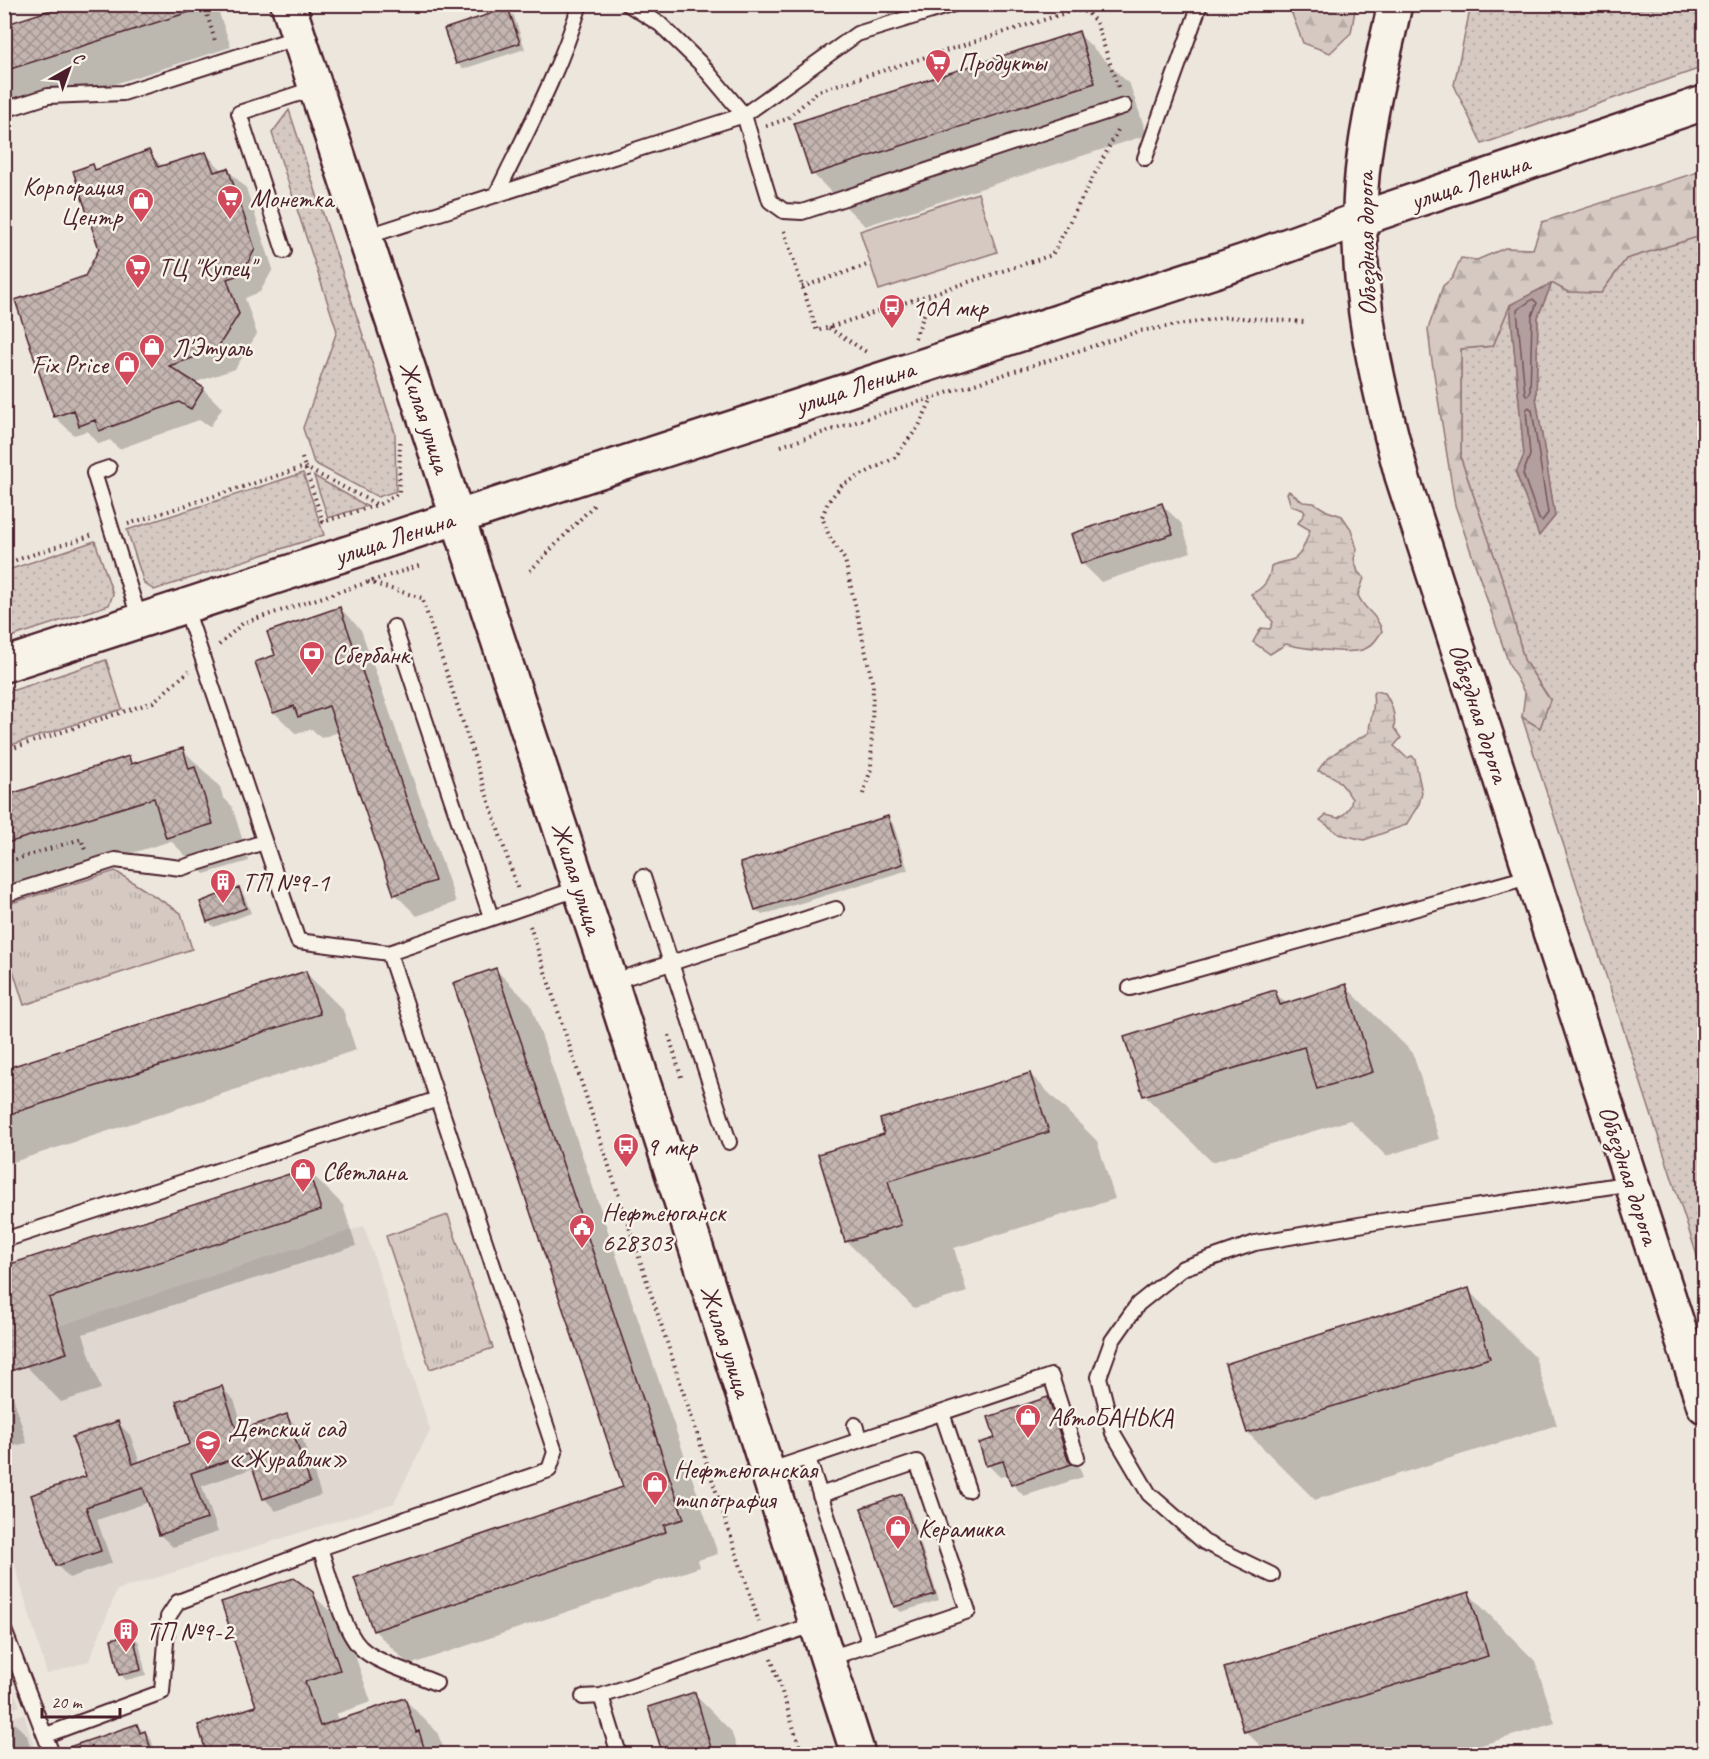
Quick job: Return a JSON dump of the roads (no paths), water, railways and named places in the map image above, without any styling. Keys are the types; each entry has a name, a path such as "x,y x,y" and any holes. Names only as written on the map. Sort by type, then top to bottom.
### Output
{"main road":[{"name":"Жилая улица","path":"288,4 611,982 858,1755"},
{"name":"Объездная дорога","path":"1395,4 1365,149 1360,219 1360,264 1364,307 1379,393 1402,476 1704,1406"},
{"name":"улица Ленина","path":"4,665 1245,261 1360,219 1704,103"}],"lane":[{"path":"496,195 552,80 573,30 580,4"},
{"path":"628,4 660,24 700,63 744,115 770,201 784,211 802,212 1124,106"},
{"path":"365,237 744,115 857,34 930,8 954,4"},
{"path":"1145,158 1200,4"},
{"path":"4,110 48,96 123,93 299,37"},
{"path":"284,251 238,113 316,88"},
{"path":"109,468 94,472 140,621"},
{"path":"185,606 298,941 389,953 580,888"},
{"path":"394,627 491,917"},
{"path":"4,895 115,860 181,868 264,842"},
{"path":"1130,988 1532,876"},
{"path":"643,877 729,1142"},
{"path":"611,982 836,909"},
{"path":"46,1735 162,1692 168,1617 178,1602 320,1548 549,1470 555,1452 389,953"},
{"path":"4,1240 438,1099"},
{"path":"1272,1575 1204,1542 1149,1494 1113,1433 1100,1377 1112,1341 1138,1304 1183,1268 1255,1243 1632,1183"},
{"path":"768,1471 1051,1376 1077,1457"},
{"path":"942,1413 968,1490"},
{"path":"855,1425 860,1440"},
{"path":"808,1458 870,1645"},
{"path":"820,1495 917,1462 968,1611 827,1659"},
{"path":"320,1548 349,1633 360,1648 372,1656 436,1683"},
{"path":"583,1697 601,1696 816,1624"},
{"path":"4,1630 52,1755"},
{"path":"601,1696 619,1755"}],"water":[{"path":"1552,283 1538,317 1536,398 1555,516 1539,536 1516,473 1524,455 1510,305"}],"place":[{"name":"Продукты","path":"938,85"},
{"name":"Монетка","path":"230,221"},
{"name":"Корпорация Центр","path":"141,224"},
{"name":"ТЦ \"Купец\"","path":"138,290"},
{"name":"10А мкр","path":"892,330"},
{"name":"Л'Этуаль","path":"152,370"},
{"name":"Fix Price","path":"127,387"},
{"name":"Сбербанк","path":"312,677"},
{"name":"ТП №9-1","path":"223,905"},
{"name":"9 мкр","path":"626,1169"},
{"name":"Светлана","path":"303,1194"},
{"name":"Нефтеюганск 628303","path":"582,1250"},
{"name":"АвтоБАНЬКА","path":"1028,1440"},
{"name":"Детский сад «Журавлик»","path":"208,1466"},
{"name":"Нефтеюганская типография","path":"655,1507"},
{"name":"Керамика","path":"898,1551"},
{"name":"ТП №9-2","path":"126,1654"}]}
